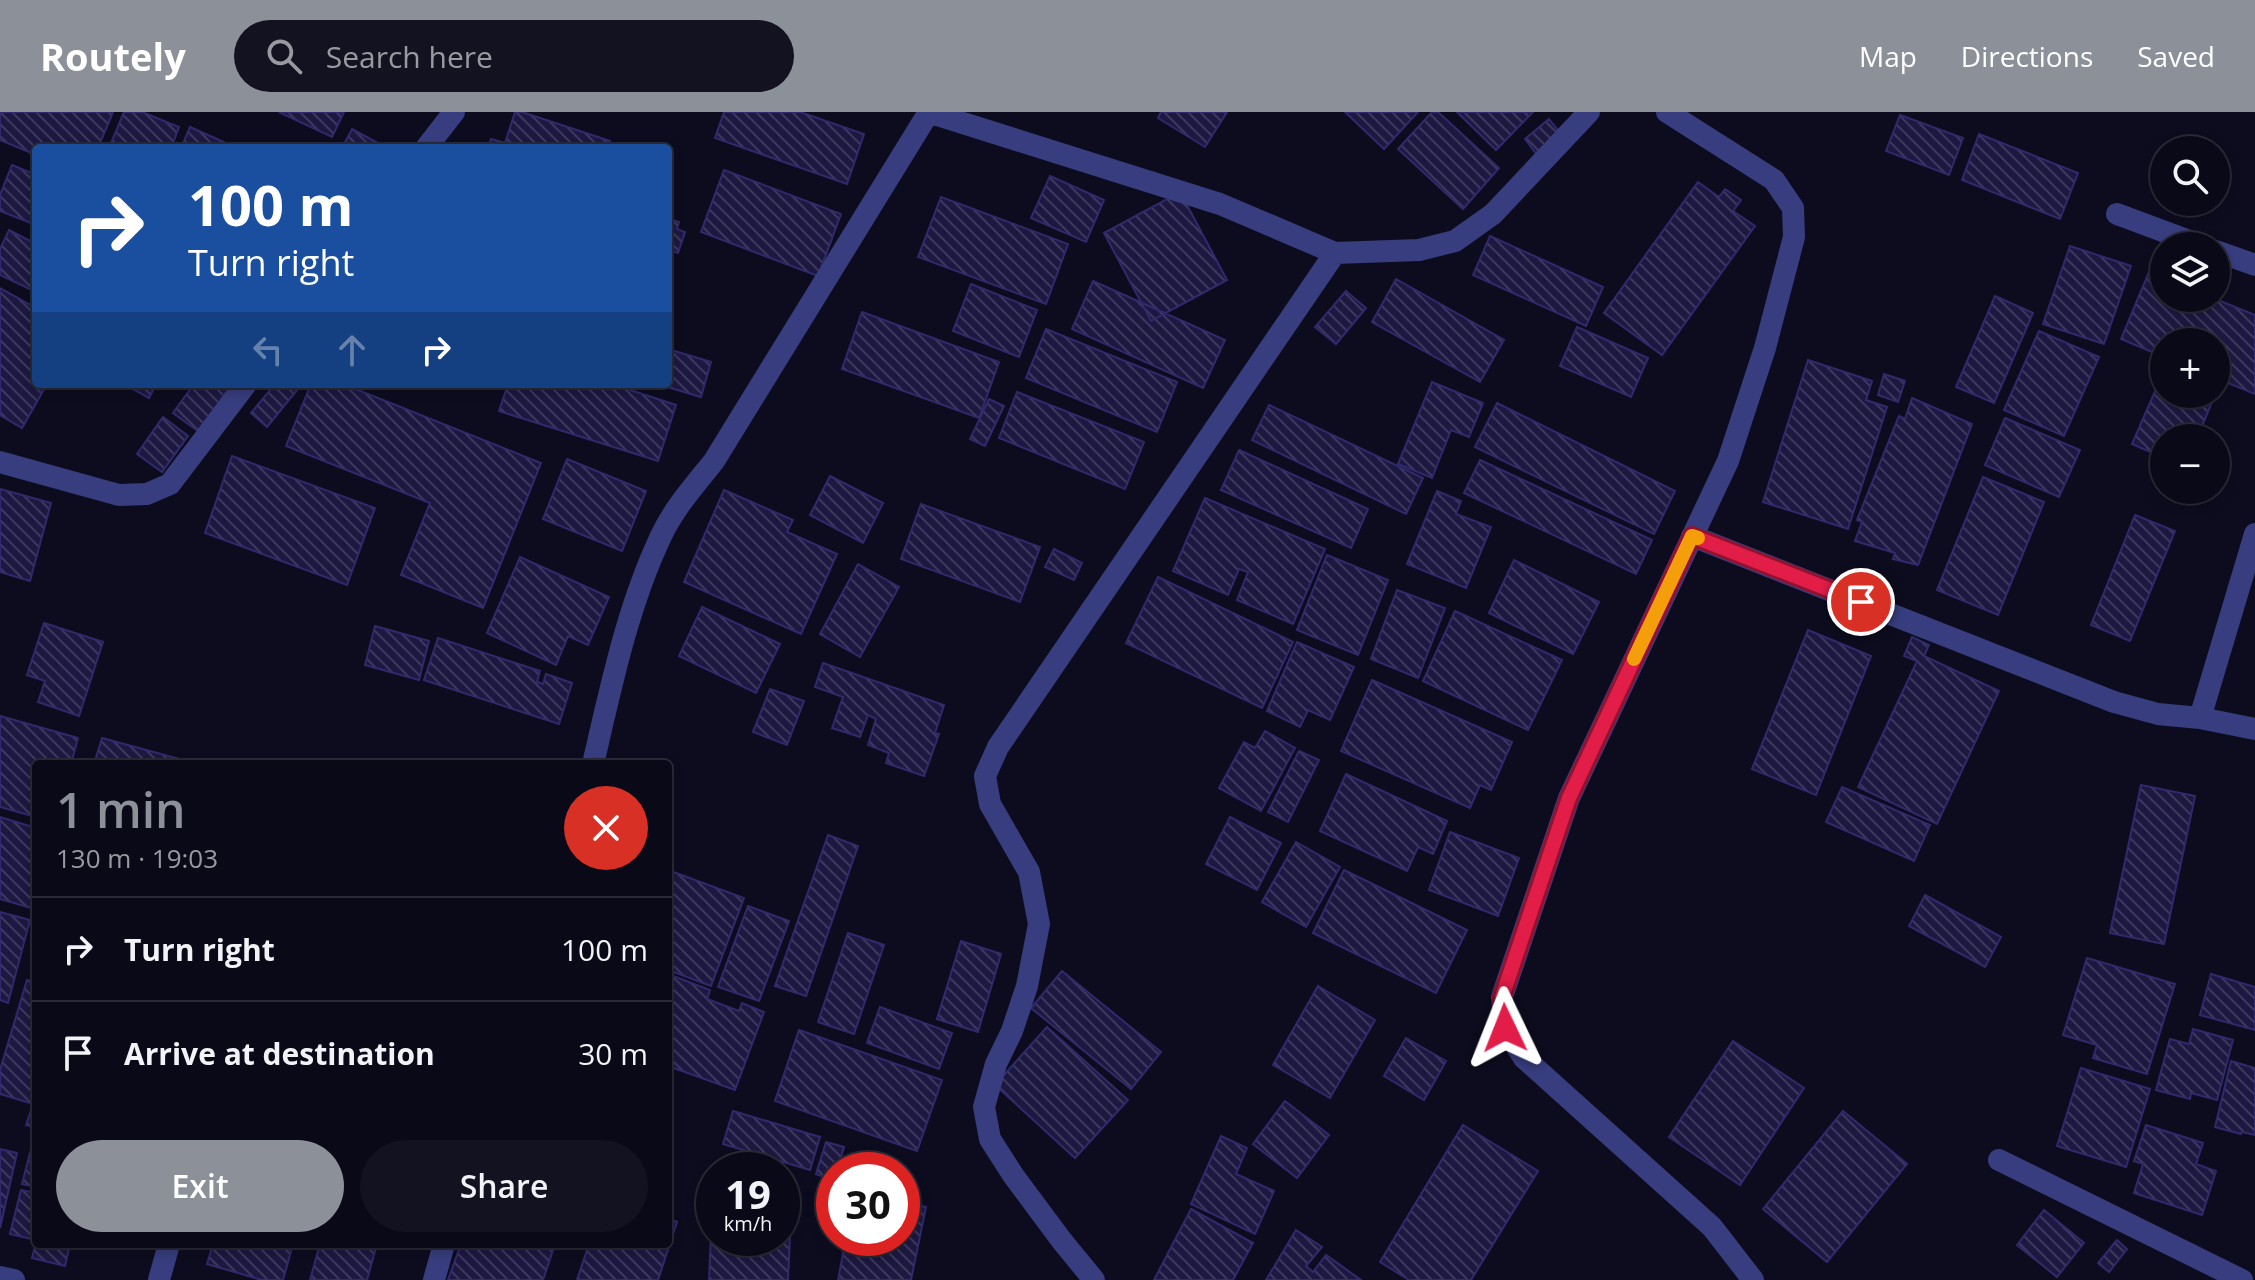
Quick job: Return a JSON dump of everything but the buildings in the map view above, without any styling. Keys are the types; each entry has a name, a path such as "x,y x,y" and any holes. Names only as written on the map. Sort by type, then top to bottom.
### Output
{"street":[{"path":"429,144 454,112"},
{"path":"594,760 632,607 662,534 684,498 714,461 928,112 1220,204 1335,253 1419,250 1455,241 1493,214 1589,112"},
{"path":"1667,112 1774,180 1793,208 1794,237 1765,348 1728,461 1569,798 1502,997 1505,1028 1524,1058 1712,1227 1753,1280"},
{"path":"2117,214 2165,232"},
{"path":"1094,1280 1013,1175 990,1139 984,1107 996,1064 1012,1031 1027,986 1039,924 1029,872 990,804 985,776 998,747 1335,253"},
{"path":"2230,256 2255,265"},
{"path":"0,462 119,495 147,494 170,484 243,388"},
{"path":"2200,718 2255,534"},
{"path":"1692,536 2114,702 2158,714 2200,718 2255,729"},
{"path":"1999,1160 2242,1280"},
{"path":"159,1280 168,1248"},
{"path":"434,1280 443,1248"},
{"path":"0,1277 14,1280"}],"slow traffic":[{"path":"1634,659 1692,536 1698,538"}],"route":[{"path":"1505,1028 1502,997 1569,798 1692,536 1861,602"}]}
